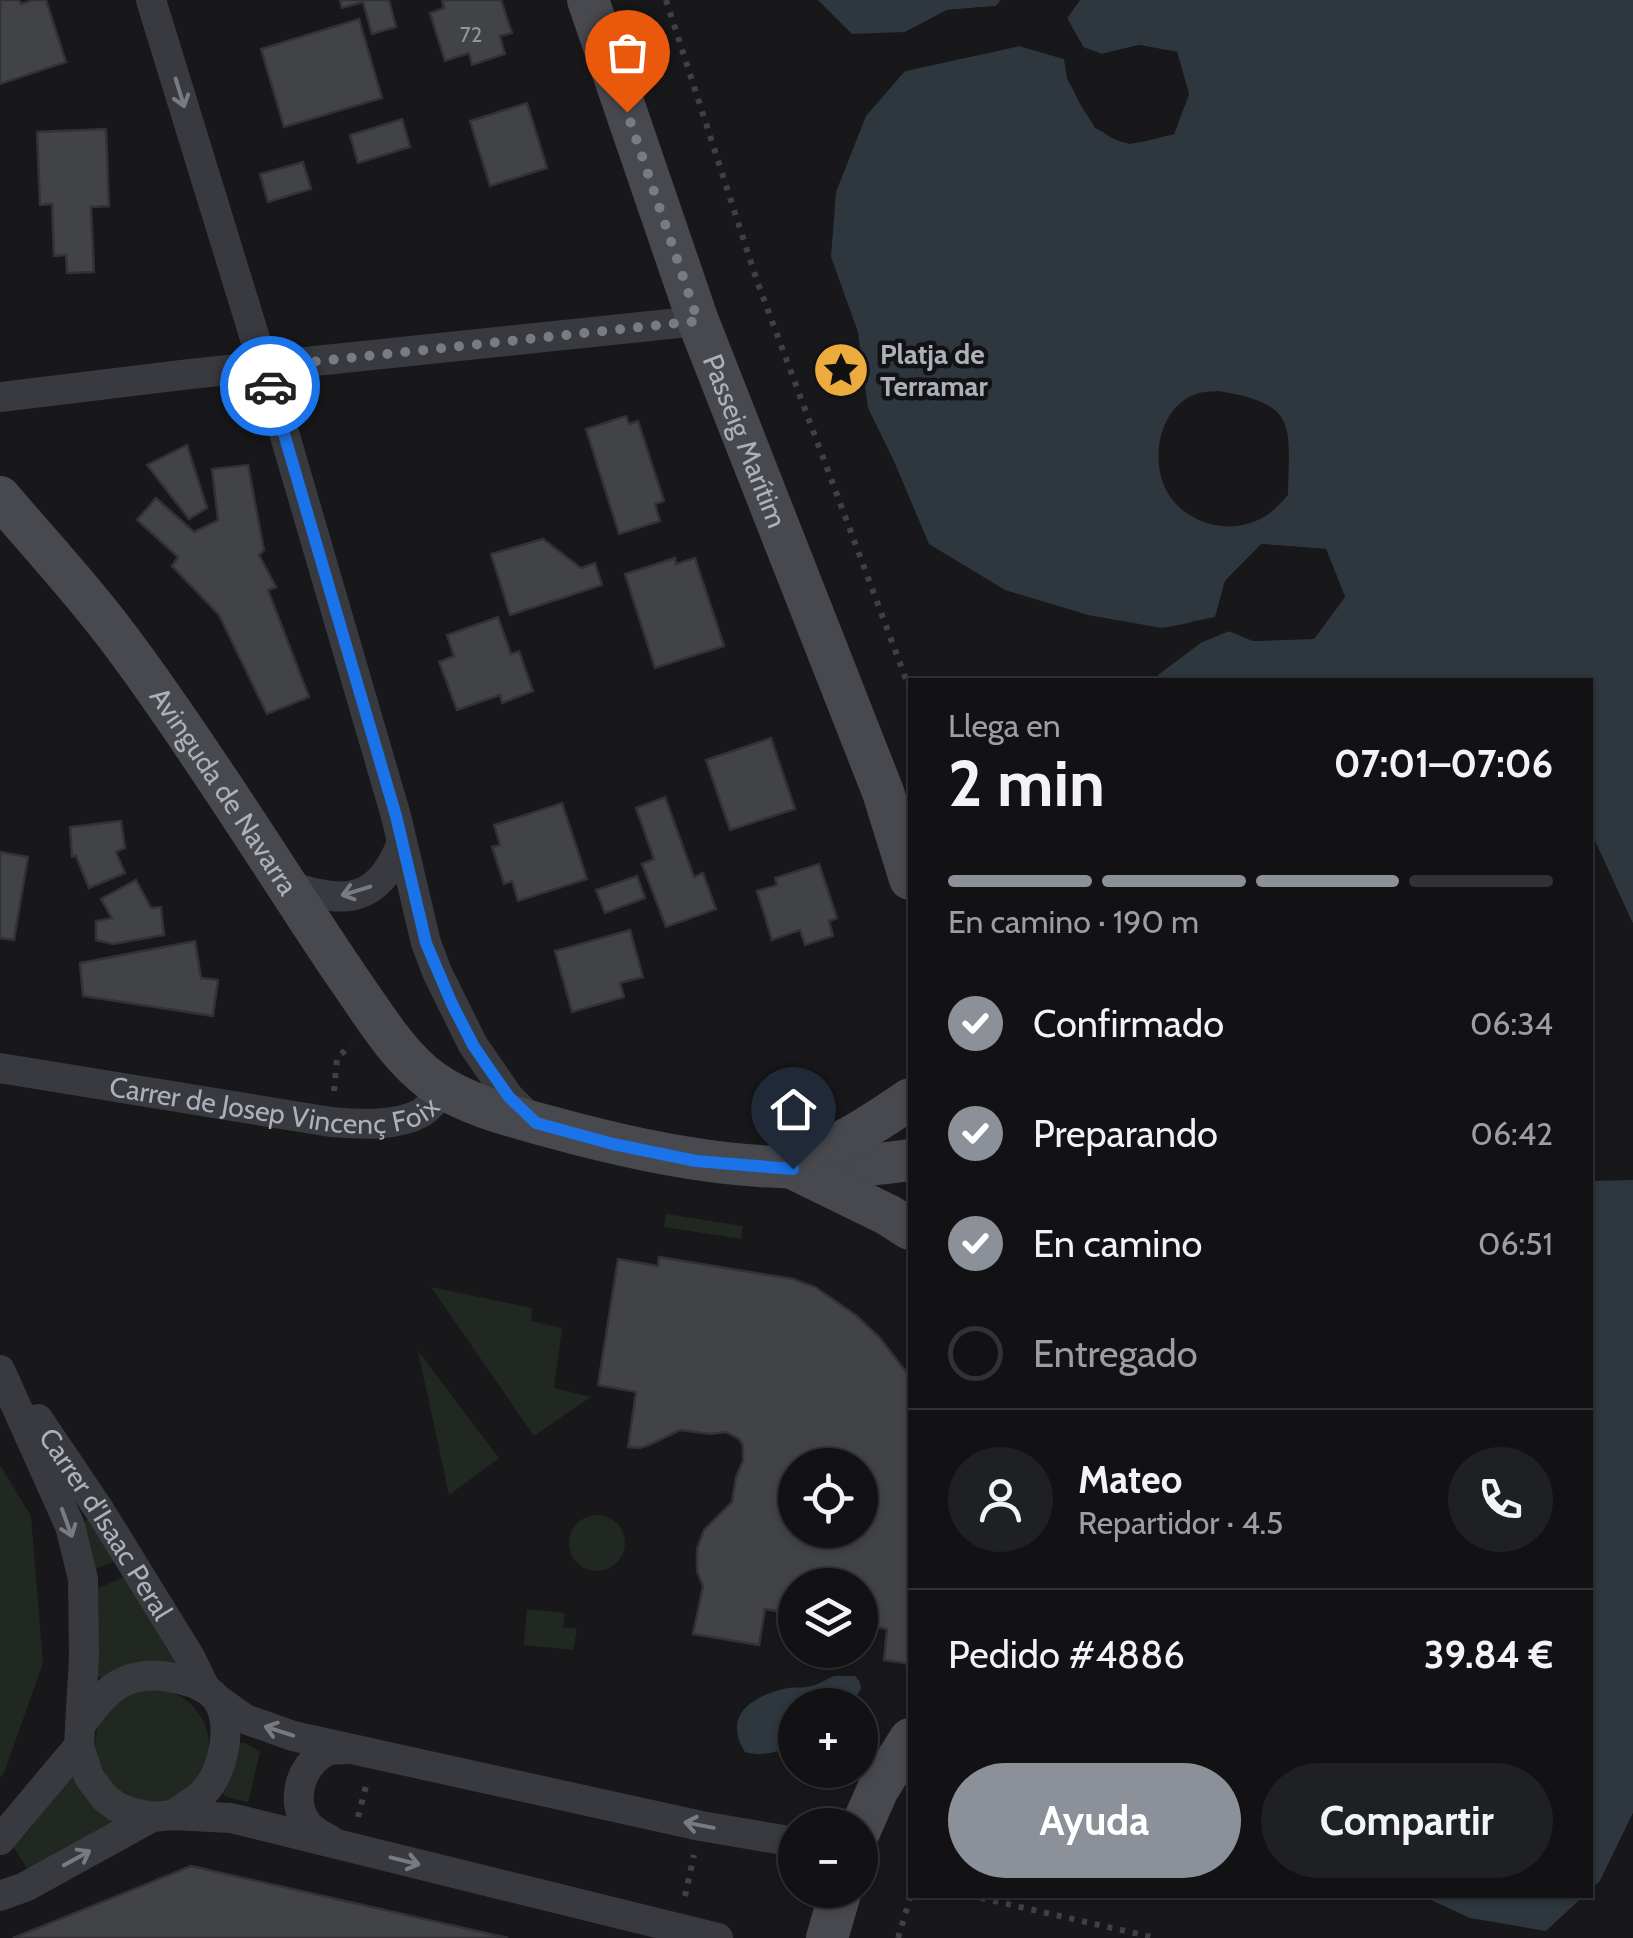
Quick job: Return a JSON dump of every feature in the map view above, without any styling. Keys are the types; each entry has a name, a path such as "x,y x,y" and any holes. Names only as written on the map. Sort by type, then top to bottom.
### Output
{"street":[{"path":"152,0 264,367 402,842 426,943 473,1045 509,1097 536,1123"},
{"name":"Passeig Marítim","path":"588,0 698,321 883,792 908,873"},
{"path":"0,397 698,321"},
{"name":"Avinguda de Navarra","path":"0,497 116,635 216,776 386,1032 416,1067 444,1088"},
{"path":"287,885 321,895 356,895 379,883 393,866 402,842"},
{"name":"Carrer de Josep Vincenç Foix","path":"0,1068 352,1123 392,1121 421,1113 444,1088 474,1103 536,1123 696,1161 779,1168 858,1167 908,1160"},
{"name":"Carrer de Josep Vincenç Foix","path":"779,1168 831,1147 908,1100"},
{"path":"779,1168 888,1215 908,1228"},
{"name":"Carrer d'Isaac Peral","path":"0,1366 100,1510 211,1694"},
{"name":"Carrer d'Isaac Peral","path":"0,1366 70,1526 83,1578 80,1736"},
{"path":"0,1840 80,1736 98,1701 126,1680 146,1674 185,1680 245,1719 293,1736 700,1826 778,1839"},
{"path":"0,1896 25,1887 204,1793 224,1754 223,1715 211,1694"},
{"path":"80,1736 88,1777 118,1807 163,1816 230,1818 718,1938"},
{"path":"870,1808 908,1743"},
{"path":"342,1846 310,1827 298,1802 300,1786 316,1759 329,1750 362,1752"},
{"path":"827,1938 836,1908"}],"path":[{"path":"666,0 757,281 908,685"},
{"path":"342,1846 362,1752"},
{"path":"683,1902 695,1851"},
{"path":"898,1938 910,1898"},
{"path":"981,1898 1156,1938"}],"shaded area":[{"path":"818,0 1001,0 996,6 947,10 905,32 852,34"},
{"path":"1080,0 1633,0 1633,924 1593,837 1593,678 1159,678 1202,642 1229,631 1253,641 1314,638 1345,597 1326,549 1261,544 1225,581 1215,618 1162,628 1088,615 1005,590 929,544 868,408 858,332 831,257 836,192 866,116 905,71 1019,46 1064,59 1084,111 1114,139 1144,142 1174,134 1189,94 1177,52 1139,45 1102,54 1083,47 1067,18","holes":["1219,391 1264,403 1276,411 1288,435 1288,495 1271,512 1244,525 1215,525 1188,514 1168,494 1159,468 1160,443 1168,418 1175,408 1199,393"]},
{"path":"1633,1180 1633,1813 1600,1881 1593,1887 1593,1181"},
{"path":"666,1214 743,1226 741,1239 664,1227"},
{"path":"431,1287 532,1308 531,1321 562,1328 554,1388 591,1397 534,1436"},
{"path":"418,1351 499,1458 449,1495"},
{"path":"0,1465 31,1516 43,1663 0,1777"},
{"path":"597,1515 617,1523 625,1543 617,1563 597,1571 577,1563 569,1543 577,1523"},
{"path":"89,1518 119,1559 94,1570 83,1524"},
{"path":"128,1575 178,1664 99,1678 97,1589"},
{"path":"527,1609 565,1613 563,1627 577,1629 573,1650 524,1645"},
{"path":"834,1676 855,1676 861,1688 788,1688 812,1686"},
{"path":"152,1689 174,1693 192,1706 205,1724 209,1746 205,1768 192,1786 174,1799 152,1803 130,1799 112,1786 99,1768 95,1746 99,1724 112,1706 130,1693"},
{"path":"776,1691 778,1751 745,1752 739,1739 739,1717 754,1701"},
{"path":"239,1743 260,1752 248,1802 226,1797 222,1792"},
{"path":"68,1769 121,1824 28,1870 13,1846 29,1830"},
{"path":"1427,1898 1582,1898 1546,1931 1470,1918"}],"pier":[{"path":"1006,0 997,11 949,14 905,37 905,32 947,10 996,6"},
{"path":"1074,0 1080,0 1067,18 1084,48 1102,54 1139,45 1177,52 1189,94 1174,134 1129,144 1095,128 1067,79 1064,59 1020,46 905,71 905,65 1020,41 1067,55 1072,77 1098,124 1129,139 1171,130 1184,94 1173,56 1139,51 1102,59 1081,52 1062,18"},
{"path":"1262,544 1326,549 1345,597 1314,639 1253,641 1229,631 1202,642 1199,638 1229,626 1254,636 1311,634 1340,596 1322,554 1263,549 1229,584 1219,621 1192,626 1190,622 1215,617 1225,581"},
{"path":"1593,837 1633,929 1628,926 1593,849"},
{"path":"1633,1813 1633,1825 1604,1884 1593,1894 1593,1887 1600,1881"},
{"path":"1582,1898 1589,1898 1549,1934 1542,1935"}],"building":[{"path":"0,0 19,0 21,4 46,0 66,62 0,84"},
{"path":"340,0 389,0 396,27 372,34 363,2 342,8"},
{"path":"442,0 501,0 512,33 500,36 505,54 472,65 469,53 445,61 430,13 444,8"},
{"path":"359,19 382,98 284,127 261,49"},
{"path":"527,103 547,168 490,186 470,121"},
{"path":"402,119 410,147 358,163 350,135"},
{"path":"106,129 109,206 91,207 94,272 67,273 66,255 54,256 52,204 40,205 37,132"},
{"path":"303,162 311,189 268,202 260,174"},
{"path":"626,416 629,424 638,421 664,501 655,504 660,521 619,534 586,429"},
{"path":"187,445 207,508 189,519 147,465"},
{"path":"248,465 264,550 259,555 276,587 268,590 309,697 267,714 219,615 172,566 178,557 137,520 156,498 194,532 218,520 212,469"},
{"path":"543,539 581,568 595,563 602,585 510,615 491,554"},
{"path":"675,558 676,564 695,558 724,646 655,668 625,574"},
{"path":"498,617 511,654 519,651 533,691 502,703 500,695 457,710 439,662 454,656 447,635"},
{"path":"771,738 795,809 730,830 706,760"},
{"path":"665,797 694,877 703,873 716,909 666,927 642,864 654,859 636,808"},
{"path":"562,803 587,879 518,901 512,881 504,884 492,847 500,845 494,825"},
{"path":"121,821 125,848 116,852 125,873 89,888 76,856 72,857 70,827"},
{"path":"0,852 28,857 14,940 0,938"},
{"path":"819,864 837,918 829,921 833,936 805,945 800,930 772,940 757,891 777,885 775,878"},
{"path":"637,876 645,898 605,913 596,890"},
{"path":"136,880 151,908 161,907 164,935 113,944 96,940 96,921 112,918 101,899"},
{"path":"630,930 643,977 620,983 624,997 572,1012 555,951"},
{"path":"195,941 201,978 218,980 213,1016 83,996 80,963"},
{"path":"659,1257 793,1279 815,1287 857,1316 908,1374 908,1664 884,1660 887,1629 878,1627 878,1568 778,1568 778,1611 765,1609 759,1645 693,1634 703,1586 697,1571 697,1549 704,1530 732,1502 743,1461 743,1445 726,1432 680,1430 640,1448 628,1447 636,1392 598,1385 618,1259 658,1266"},
{"path":"191,1866 508,1938 13,1938"}],"way so far":[{"path":"270,386 264,367 698,321 627,112"}],"place":[{"name":"Platja de Terramar","path":"841,370"}],"route":[{"path":"270,386 396,816 426,943 473,1045 509,1097 536,1123 696,1161 793,1169"}]}
